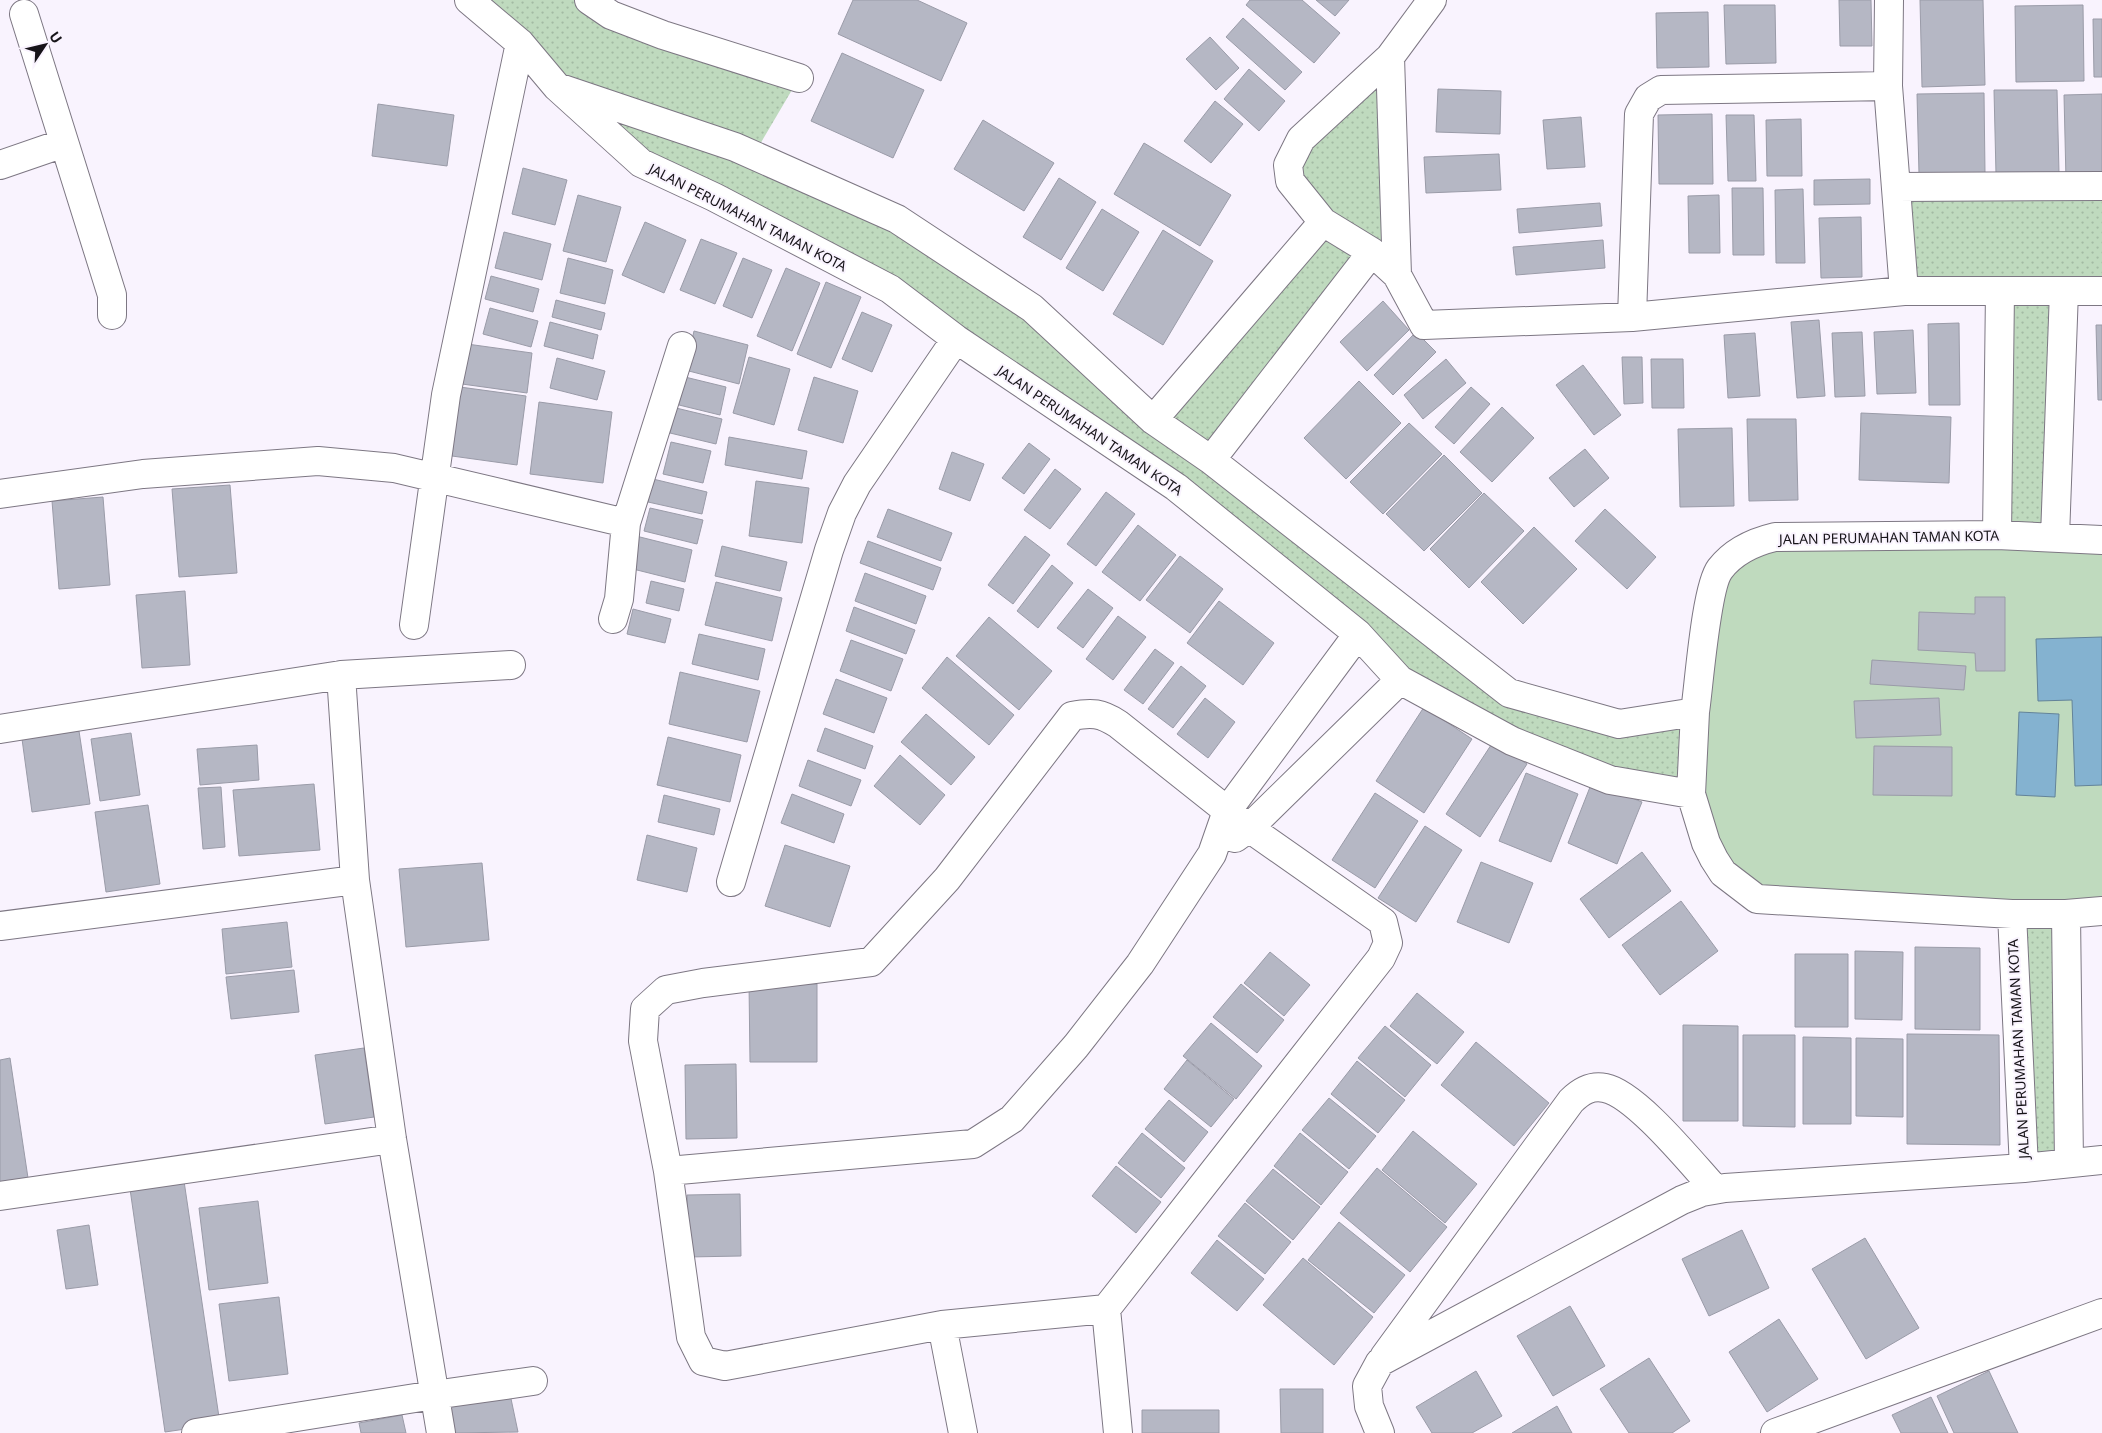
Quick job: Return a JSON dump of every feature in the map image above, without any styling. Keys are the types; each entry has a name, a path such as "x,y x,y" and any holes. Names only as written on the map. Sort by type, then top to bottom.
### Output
{"street":[{"name":"JALAN PERUMAHAN TAMAN KOTA","path":"469,0 520,43 557,87 641,163 714,197 890,289 956,339 1176,487 1358,634 1400,680 1512,740 1610,780 1691,794 1695,712 1711,590 1719,570 1733,556 1756,542 1775,537 1997,535 2102,540"},
{"path":"589,0 611,15 663,35 799,78"},
{"path":"1432,0 1390,57 1301,139 1288,165 1290,181 1323,222 1372,252 1397,275 1424,325 1632,317 1904,291 2102,291"},
{"path":"1889,0 1888,86 1904,291"},
{"path":"24,14 112,294 112,315"},
{"path":"414,625 446,395 520,43"},
{"path":"1390,57 1397,275"},
{"path":"1632,317 1639,114 1648,98 1661,90 1888,86"},
{"path":"557,87 735,147 897,219 1032,308 1153,420 1211,460 1509,693 1619,724 1695,712"},
{"path":"0,165 64,142"},
{"path":"1896,186 2102,186"},
{"path":"1153,420 1323,222"},
{"path":"1211,460 1372,252"},
{"path":"1997,535 2000,291"},
{"path":"2055,538 2064,291"},
{"path":"731,882 826,560 842,513 857,484 956,339"},
{"path":"613,619 619,599 626,523 682,346"},
{"path":"0,494 143,474 287,462 318,462 394,468 626,523"},
{"path":"668,1171 973,1144 1012,1119 1076,1046 1140,964 1212,854 1227,811 1358,634"},
{"path":"0,729 341,675 511,665"},
{"path":"341,675 355,880 392,1139 441,1433"},
{"path":"1212,854 1249,828 1400,680"},
{"path":"1106,1309 942,1326 725,1366 703,1361 691,1337 668,1171 643,1042 645,1009 666,990 703,983 871,962 947,879 1072,716 1089,712 1106,717 1249,828 1383,922 1388,943 1381,958 1106,1309 1118,1433"},
{"path":"1691,794 1714,859 1723,873 1757,899 2012,914 2066,914 2102,911"},
{"path":"0,926 355,880"},
{"name":"JALAN PERUMAHAN TAMAN KOTA","path":"2012,914 2024,1168 2102,1160"},
{"path":"2066,914 2069,1163"},
{"path":"1380,1433 1369,1406 1367,1386 1380,1362 1571,1101 1581,1092 1592,1088 1604,1088 1615,1091 1642,1111 1715,1188"},
{"path":"0,1196 392,1139"},
{"path":"1380,1362 1682,1200 1715,1188 2024,1168"},
{"path":"1775,1433 2102,1312"},
{"path":"942,1326 963,1433"},
{"path":"196,1433 533,1381"}],"green space":[{"path":"469,0 589,0 799,78 756,151 1025,304 1153,420 1323,222 1288,165 1390,57 1397,275 1372,253 1211,460 1509,693 1619,724 1695,712 1691,794 1512,741 1358,634 956,339 641,163"},
{"path":"2102,186 2102,291 2064,291 2055,537 1997,535 2000,292 1904,291 1896,187"},
{"path":"2102,540 2102,911 1757,899 1706,843 1695,712 1711,590 1756,542"},
{"path":"2012,914 2066,914 2069,1163 2024,1168"}],"water":[{"path":"2102,637 2102,785 2075,786 2072,700 2038,701 2036,639"},
{"path":"2019,712 2059,714 2055,797 2016,795"}],"building":[{"path":"853,0 917,0 967,23 941,81 838,34"},
{"path":"1250,0 1302,0 1340,33 1314,63 1246,5"},
{"path":"1316,0 1349,0 1335,16"},
{"path":"1839,0 1871,0 1872,46 1840,46"},
{"path":"1920,0 1983,0 1985,85 1922,87"},
{"path":"1724,5 1775,5 1776,63 1726,64"},
{"path":"2083,5 2084,81 2016,82 2015,6"},
{"path":"1708,12 1709,67 1657,68 1656,13"},
{"path":"1243,18 1302,72 1285,90 1226,37"},
{"path":"2093,19 2102,19 2102,77 2094,77"},
{"path":"1210,37 1239,68 1216,90 1186,59"},
{"path":"842,53 924,90 893,158 811,121"},
{"path":"1249,69 1285,101 1259,131 1224,99"},
{"path":"1438,89 1501,91 1500,134 1436,132"},
{"path":"1994,90 2057,90 2059,173 1996,174"},
{"path":"1984,93 1985,173 1919,174 1917,94"},
{"path":"2102,94 2102,179 2066,180 2064,95"},
{"path":"1215,101 1243,124 1211,163 1184,141"},
{"path":"378,104 454,115 447,166 372,156"},
{"path":"1712,114 1713,184 1659,184 1658,115"},
{"path":"1726,115 1754,115 1756,181 1728,181"},
{"path":"1581,117 1585,167 1547,169 1543,120"},
{"path":"1801,119 1802,176 1767,176 1766,120"},
{"path":"983,120 1054,163 1024,211 954,169"},
{"path":"1144,143 1231,195 1200,246 1114,194"},
{"path":"1499,154 1501,190 1426,193 1424,157"},
{"path":"523,168 567,180 555,225 512,214"},
{"path":"1059,178 1096,202 1061,260 1023,237"},
{"path":"1870,179 1870,204 1814,205 1814,180"},
{"path":"1732,188 1763,188 1764,255 1733,255"},
{"path":"1803,189 1805,263 1776,263 1775,190"},
{"path":"578,195 621,207 606,262 563,251"},
{"path":"1719,195 1720,253 1689,253 1688,196"},
{"path":"1600,203 1602,226 1519,233 1517,209"},
{"path":"1102,209 1139,232 1103,291 1066,268"},
{"path":"1861,217 1862,277 1821,278 1819,218"},
{"path":"645,222 686,240 664,293 622,275"},
{"path":"1163,230 1213,261 1163,345 1113,314"},
{"path":"504,232 551,244 542,280 495,268"},
{"path":"701,239 737,253 715,304 680,290"},
{"path":"1603,240 1605,268 1516,275 1513,247"},
{"path":"568,258 613,270 605,304 560,293"},
{"path":"743,258 772,270 752,318 723,306"},
{"path":"786,268 820,283 792,351 757,336"},
{"path":"491,276 539,289 533,312 485,299"},
{"path":"826,282 861,297 831,368 797,354"},
{"path":"556,300 605,313 601,330 552,317"},
{"path":"1383,301 1409,330 1367,371 1340,342"},
{"path":"490,308 538,321 531,347 483,334"},
{"path":"862,312 892,325 872,372 842,359"},
{"path":"1819,320 1825,396 1797,398 1791,322"},
{"path":"550,322 598,335 593,359 544,346"},
{"path":"1959,323 1960,405 1929,405 1928,324"},
{"path":"2096,325 2102,325 2102,400 2098,400"},
{"path":"1913,330 1916,393 1877,394 1874,332"},
{"path":"694,331 748,345 739,384 685,370"},
{"path":"1416,332 1436,352 1393,395 1374,375"},
{"path":"1862,332 1865,396 1835,397 1832,333"},
{"path":"1755,333 1760,396 1728,398 1724,335"},
{"path":"467,344 532,353 527,393 462,384"},
{"path":"749,357 790,369 774,425 733,413"},
{"path":"1622,357 1642,357 1643,403 1624,404"},
{"path":"557,358 605,371 597,400 550,388"},
{"path":"1446,359 1466,383 1423,419 1404,395"},
{"path":"1651,359 1683,359 1684,408 1652,408"},
{"path":"1583,365 1621,415 1594,435 1556,385"},
{"path":"685,377 726,387 720,415 679,405"},
{"path":"814,377 858,391 843,443 798,430"},
{"path":"1359,381 1401,423 1346,479 1304,438"},
{"path":"460,387 526,396 517,465 452,456"},
{"path":"1471,387 1490,404 1454,444 1435,427"},
{"path":"539,402 612,412 603,483 530,474"},
{"path":"1502,407 1534,438 1492,482 1460,452"},
{"path":"676,408 722,419 716,444 670,433"},
{"path":"1861,413 1951,417 1949,483 1859,480"},
{"path":"1747,419 1796,419 1798,500 1749,501"},
{"path":"1409,423 1442,454 1383,514 1350,482"},
{"path":"1732,428 1734,506 1680,507 1678,429"},
{"path":"729,437 807,451 802,479 725,465"},
{"path":"671,442 711,451 703,483 663,474"},
{"path":"1029,443 1050,459 1024,494 1002,478"},
{"path":"1585,449 1609,478 1574,507 1549,478"},
{"path":"952,452 984,464 970,501 939,489"},
{"path":"1444,455 1482,493 1424,551 1386,514"},
{"path":"1055,469 1081,489 1050,529 1024,510"},
{"path":"653,479 707,492 702,514 648,502"},
{"path":"756,481 809,488 802,543 749,536"},
{"path":"230,485 237,573 179,577 172,489"},
{"path":"1106,492 1135,514 1096,566 1067,544"},
{"path":"1484,493 1524,531 1469,588 1430,549"},
{"path":"103,497 110,585 59,589 52,501"},
{"path":"650,508 703,520 697,544 644,531"},
{"path":"888,509 952,533 941,561 877,537"},
{"path":"1605,509 1656,557 1627,589 1575,541"},
{"path":"1138,525 1176,555 1140,601 1102,572"},
{"path":"1534,527 1577,569 1523,624 1481,582"},
{"path":"636,536 692,550 685,582 629,568"},
{"path":"1025,536 1050,555 1013,604 988,585"},
{"path":"868,541 941,568 933,590 860,563"},
{"path":"722,546 787,562 780,591 715,576"},
{"path":"1180,556 1223,589 1190,633 1146,600"},
{"path":"1052,565 1073,583 1038,628 1017,611"},
{"path":"865,573 926,596 916,624 855,601"},
{"path":"651,581 684,589 679,611 646,603"},
{"path":"716,582 782,598 772,641 705,625"},
{"path":"1088,589 1113,608 1083,648 1057,628"},
{"path":"185,591 190,665 142,668 136,595"},
{"path":"1975,597 2005,597 2005,671 1976,671 1975,653 1918,650 1919,612 1975,614"},
{"path":"1219,601 1274,643 1243,685 1187,643"},
{"path":"854,607 915,630 906,654 846,631"},
{"path":"633,609 671,619 665,643 627,634"},
{"path":"1118,616 1146,637 1113,680 1086,659"},
{"path":"989,617 1052,671 1019,710 956,656"},
{"path":"699,634 765,649 758,680 692,664"},
{"path":"851,640 903,659 891,691 840,671"},
{"path":"1155,649 1174,663 1143,704 1124,690"},
{"path":"947,657 1014,715 989,745 922,688"},
{"path":"1872,660 1966,666 1964,690 1870,684"},
{"path":"1181,666 1206,686 1173,728 1148,709"},
{"path":"680,672 760,691 747,742 669,724"},
{"path":"836,679 887,698 874,733 823,714"},
{"path":"1205,698 1235,722 1208,758 1177,734"},
{"path":"1939,698 1941,735 1856,738 1854,701"},
{"path":"1424,707 1472,739 1424,813 1376,781"},
{"path":"926,714 975,757 951,785 901,742"},
{"path":"825,728 873,746 865,769 817,751"},
{"path":"79,731 90,804 32,812 22,739"},
{"path":"131,733 140,795 100,801 91,739"},
{"path":"668,737 741,755 730,802 657,785"},
{"path":"1493,742 1527,764 1480,837 1446,814"},
{"path":"257,745 259,780 200,785 197,749"},
{"path":"1874,746 1952,747 1952,796 1873,795"},
{"path":"900,755 945,795 920,825 874,786"},
{"path":"808,760 861,780 851,806 799,786"},
{"path":"1526,773 1578,794 1551,862 1499,841"},
{"path":"1592,782 1642,802 1617,864 1568,843"},
{"path":"314,784 320,850 239,856 233,790"},
{"path":"221,787 225,847 203,849 198,788"},
{"path":"1375,793 1418,821 1375,888 1332,860"},
{"path":"792,794 844,814 834,843 781,823"},
{"path":"664,795 720,809 714,835 658,822"},
{"path":"148,805 160,884 106,892 95,812"},
{"path":"1425,826 1462,850 1416,922 1378,898"},
{"path":"647,835 697,848 687,892 637,880"},
{"path":"785,845 850,866 830,927 765,906"},
{"path":"1642,852 1671,891 1609,938 1580,899"},
{"path":"1481,862 1533,883 1509,943 1457,922"},
{"path":"482,863 489,940 406,947 399,869"},
{"path":"1681,901 1718,951 1660,995 1622,945"},
{"path":"287,922 292,967 226,974 222,929"},
{"path":"1915,947 1980,948 1980,1030 1915,1029"},
{"path":"1855,951 1903,952 1902,1020 1855,1019"},
{"path":"1270,952 1310,985 1284,1016 1244,983"},
{"path":"1795,954 1848,954 1848,1027 1795,1027"},
{"path":"294,970 299,1012 231,1019 226,977"},
{"path":"749,983 817,984 817,1062 750,1062"},
{"path":"1241,984 1284,1020 1257,1053 1213,1017"},
{"path":"1417,993 1464,1032 1437,1064 1390,1026"},
{"path":"1211,1023 1262,1066 1236,1099 1183,1056"},
{"path":"1683,1025 1738,1026 1738,1121 1683,1121"},
{"path":"1385,1026 1431,1065 1405,1097 1358,1058"},
{"path":"1907,1034 1999,1035 2000,1145 1907,1144"},
{"path":"1743,1035 1795,1035 1795,1127 1743,1126"},
{"path":"1803,1037 1851,1038 1851,1124 1803,1124"},
{"path":"1856,1038 1903,1039 1903,1117 1856,1116"},
{"path":"1476,1042 1549,1103 1514,1146 1441,1085"},
{"path":"364,1048 374,1117 325,1124 315,1055"},
{"path":"10,1058 28,1178 0,1182 0,1060"},
{"path":"1187,1060 1234,1099 1211,1127 1164,1089"},
{"path":"1357,1061 1405,1100 1378,1133 1331,1094"},
{"path":"736,1064 737,1138 686,1139 685,1065"},
{"path":"1329,1098 1376,1136 1349,1169 1302,1130"},
{"path":"1169,1100 1208,1132 1184,1162 1145,1129"},
{"path":"1413,1131 1477,1184 1445,1223 1382,1170"},
{"path":"1142,1133 1185,1168 1161,1198 1118,1163"},
{"path":"1300,1133 1348,1172 1321,1205 1274,1166"},
{"path":"1116,1166 1161,1202 1136,1233 1092,1196"},
{"path":"1377,1168 1447,1227 1410,1272 1340,1213"},
{"path":"1273,1169 1320,1207 1293,1240 1246,1201"},
{"path":"184,1181 220,1424 165,1432 130,1189"},
{"path":"740,1194 741,1256 688,1257 687,1195"},
{"path":"258,1201 268,1283 209,1290 199,1208"},
{"path":"1245,1203 1291,1242 1265,1274 1218,1236"},
{"path":"1339,1222 1405,1275 1374,1313 1308,1260"},
{"path":"89,1225 98,1285 66,1289 57,1230"},
{"path":"1742,1230 1769,1288 1709,1316 1682,1259"},
{"path":"1865,1238 1919,1328 1866,1359 1812,1269"},
{"path":"1217,1240 1264,1279 1237,1311 1191,1273"},
{"path":"1303,1258 1373,1317 1334,1365 1263,1305"},
{"path":"279,1297 288,1374 229,1381 219,1304"},
{"path":"1570,1306 1605,1366 1553,1396 1517,1336"},
{"path":"1779,1319 1818,1379 1767,1412 1729,1352"},
{"path":"1649,1358 1690,1421 1672,1433 1629,1433 1600,1389"},
{"path":"1476,1371 1502,1416 1472,1433 1432,1433 1416,1407"},
{"path":"1989,1371 2018,1433 1954,1433 1937,1396"},
{"path":"1280,1389 1323,1389 1323,1433 1281,1433"},
{"path":"510,1394 518,1432 452,1433 447,1406"},
{"path":"1931,1397 1948,1433 1901,1433 1892,1415"},
{"path":"1557,1406 1572,1433 1512,1433"},
{"path":"1142,1410 1219,1410 1219,1433 1142,1433"},
{"path":"402,1415 406,1433 361,1433 359,1423"}]}
